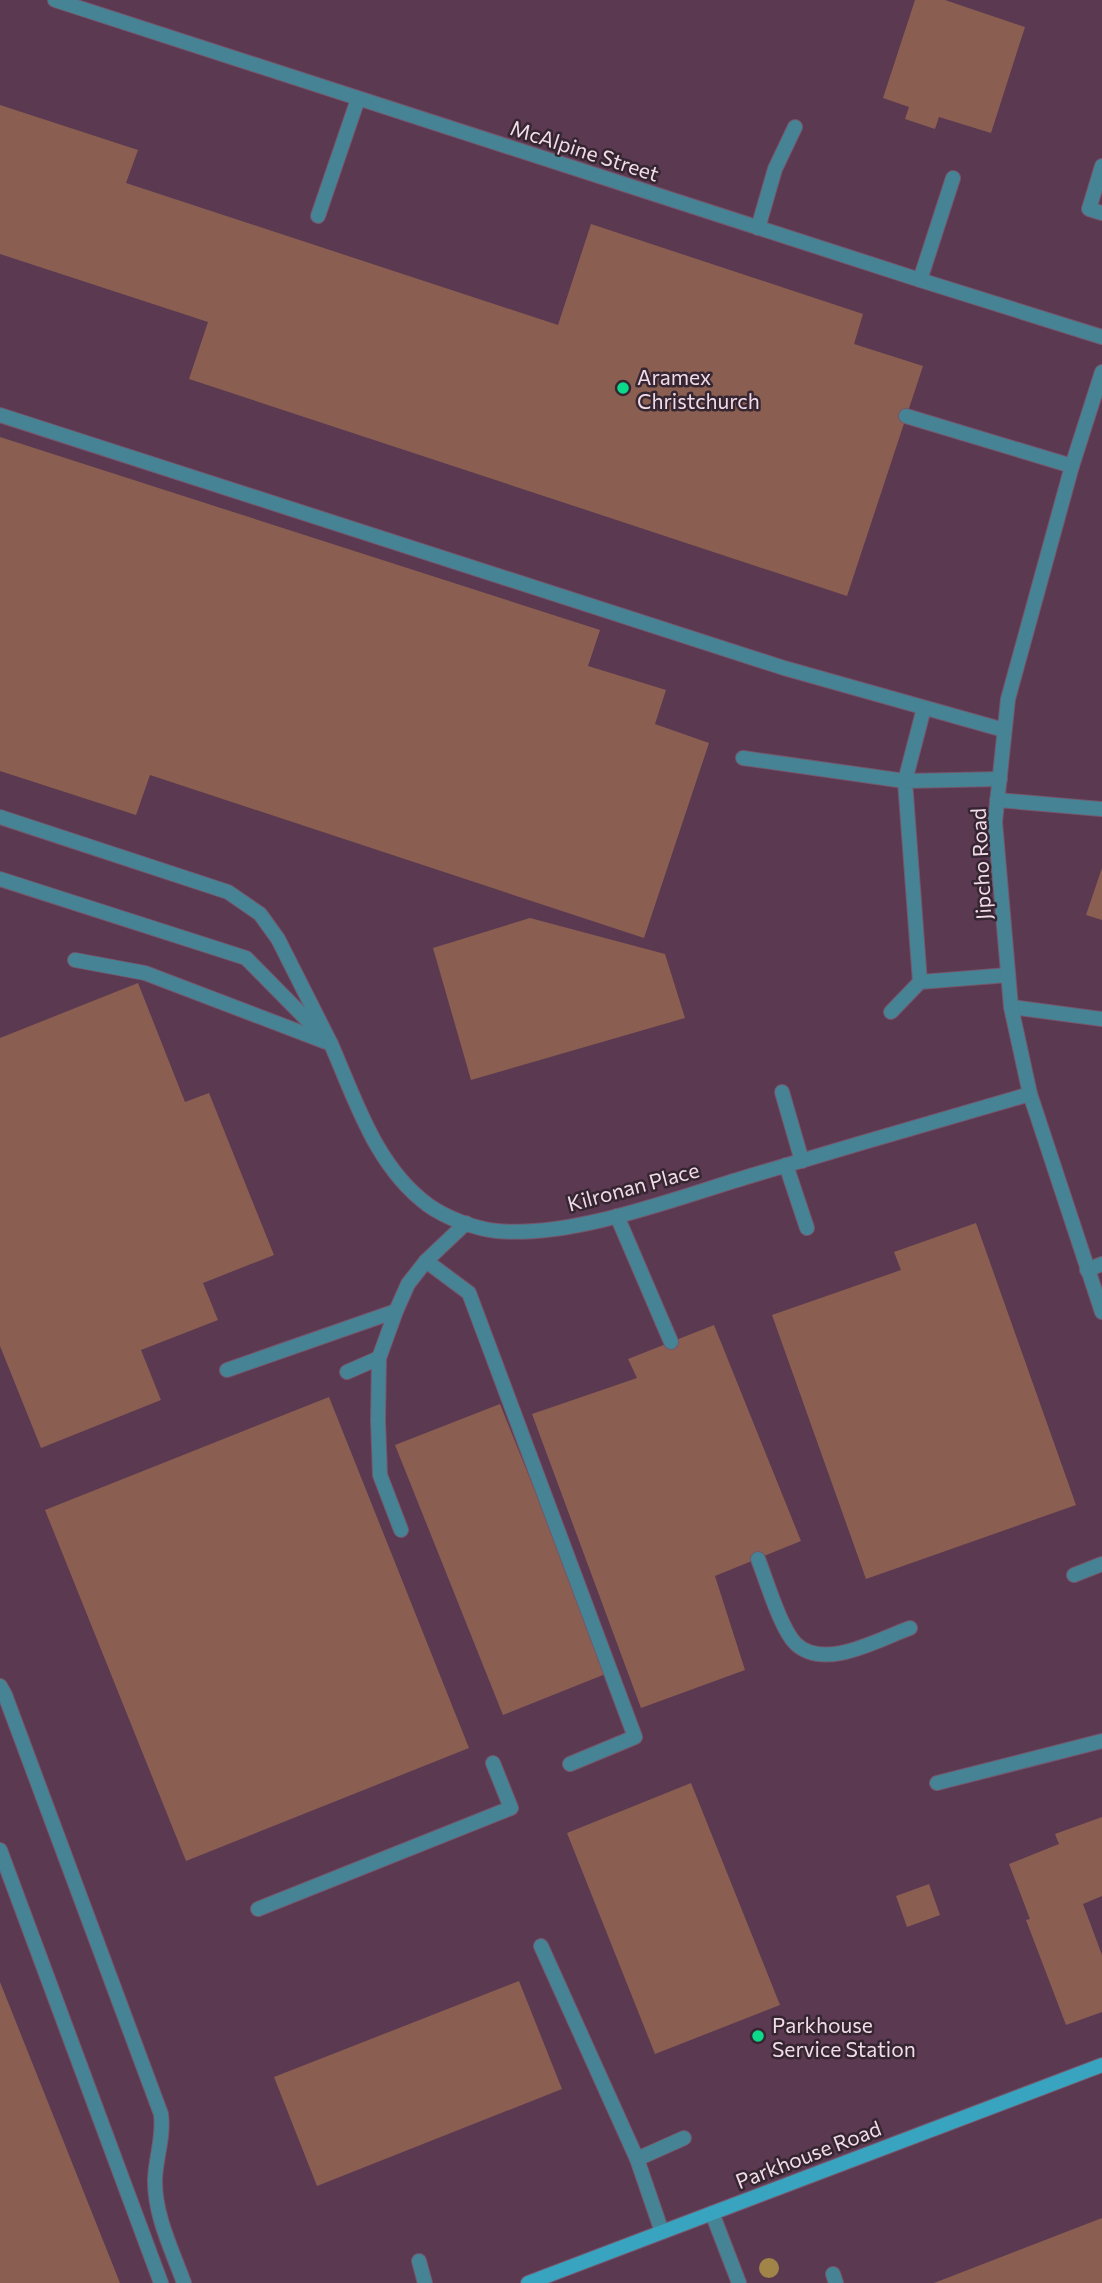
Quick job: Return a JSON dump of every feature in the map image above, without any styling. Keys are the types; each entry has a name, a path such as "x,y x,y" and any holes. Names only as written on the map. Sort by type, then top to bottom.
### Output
{"street":[{"name":"McAlpine Street","path":"55,0 1102,337"},
{"path":"318,216 358,99"},
{"path":"758,228 775,169 795,127"},
{"path":"1102,166 1089,209 1102,213"},
{"path":"920,280 953,178"},
{"name":"Jipcho Road","path":"1102,372 1072,466 1007,699 995,822 1011,1007 1030,1094 1102,1312"},
{"path":"0,415 784,668 1004,730"},
{"path":"906,416 1072,466"},
{"path":"919,982 905,780 925,708"},
{"path":"743,758 905,780 999,779"},
{"path":"997,800 1101,809"},
{"name":"Kilronan Place","path":"0,817 228,892 260,914 278,939 331,1044 377,1148 401,1181 430,1206 466,1223 496,1231 531,1231 617,1216 1030,1094"},
{"path":"0,879 246,958 331,1044"},
{"path":"75,960 145,973 331,1044"},
{"path":"891,1012 919,982 1008,975"},
{"path":"1011,1007 1102,1019"},
{"path":"782,1092 802,1161"},
{"path":"786,1165 807,1228"},
{"path":"617,1216 671,1342"},
{"path":"401,1530 380,1475 379,1359 408,1284 426,1261 466,1223"},
{"path":"426,1261 469,1293 635,1737 570,1764"},
{"path":"1087,1270 1102,1264"},
{"path":"227,1370 396,1311"},
{"path":"347,1372 379,1359"},
{"path":"758,1559 788,1632 795,1644 807,1651 826,1656 845,1653 909,1628"},
{"path":"1074,1575 1102,1563"},
{"path":"0,1686 161,2114 163,2127 155,2178 156,2197 161,2220 184,2283"},
{"path":"937,1783 1102,1741"},
{"path":"258,1909 511,1808 493,1763"},
{"path":"0,1850 161,2283"},
{"path":"541,1946 637,2158 662,2232"},
{"name":"Parkhouse Road","path":"528,2283 1102,2065"},
{"path":"637,2158 684,2138"},
{"path":"712,2213 739,2283"},
{"path":"419,2262 425,2283"}],"building":[{"path":"915,0 945,0 1025,27 991,133 939,117 935,129 905,119 909,107 883,98"},
{"name":"Aramex Christchurch","path":"0,105 138,150 126,183 558,325 591,224 863,314 854,344 923,366 847,596 189,379 208,322 0,254"},
{"path":"0,437 600,630 588,666 666,690 655,724 709,743 644,938 150,775 136,815 0,771"},
{"path":"1102,868 1102,920 1086,915"},
{"path":"530,918 665,954 685,1018 471,1080 433,948"},
{"path":"138,983 185,1102 209,1093 274,1255 203,1283 218,1320 141,1350 161,1400 41,1448 0,1346 0,1038"},
{"path":"976,1223 1076,1505 866,1579 772,1315 901,1270 894,1252"},
{"path":"714,1325 801,1541 715,1576 745,1670 641,1708 532,1414 637,1378 628,1359"},
{"path":"329,1397 469,1748 186,1861 45,1510"},
{"path":"500,1404 608,1673 503,1715 395,1445"},
{"path":"691,1783 780,2005 655,2054 567,1833"},
{"path":"1102,1817 1102,1896 1083,1904 1102,1955 1102,2012 1066,2025 1026,1920 1030,1919 1009,1864 1059,1844 1055,1834"},
{"path":"929,1884 940,1915 907,1927 896,1896"},
{"path":"519,1981 562,2089 317,2186 274,2077"},
{"path":"0,1982 120,2283 0,2283"},
{"path":"1102,2218 1102,2283 934,2283"}],"place":[{"name":"Aramex Christchurch","path":"623,388"},
{"name":"Parkhouse Service Station","path":"758,2036"}]}
